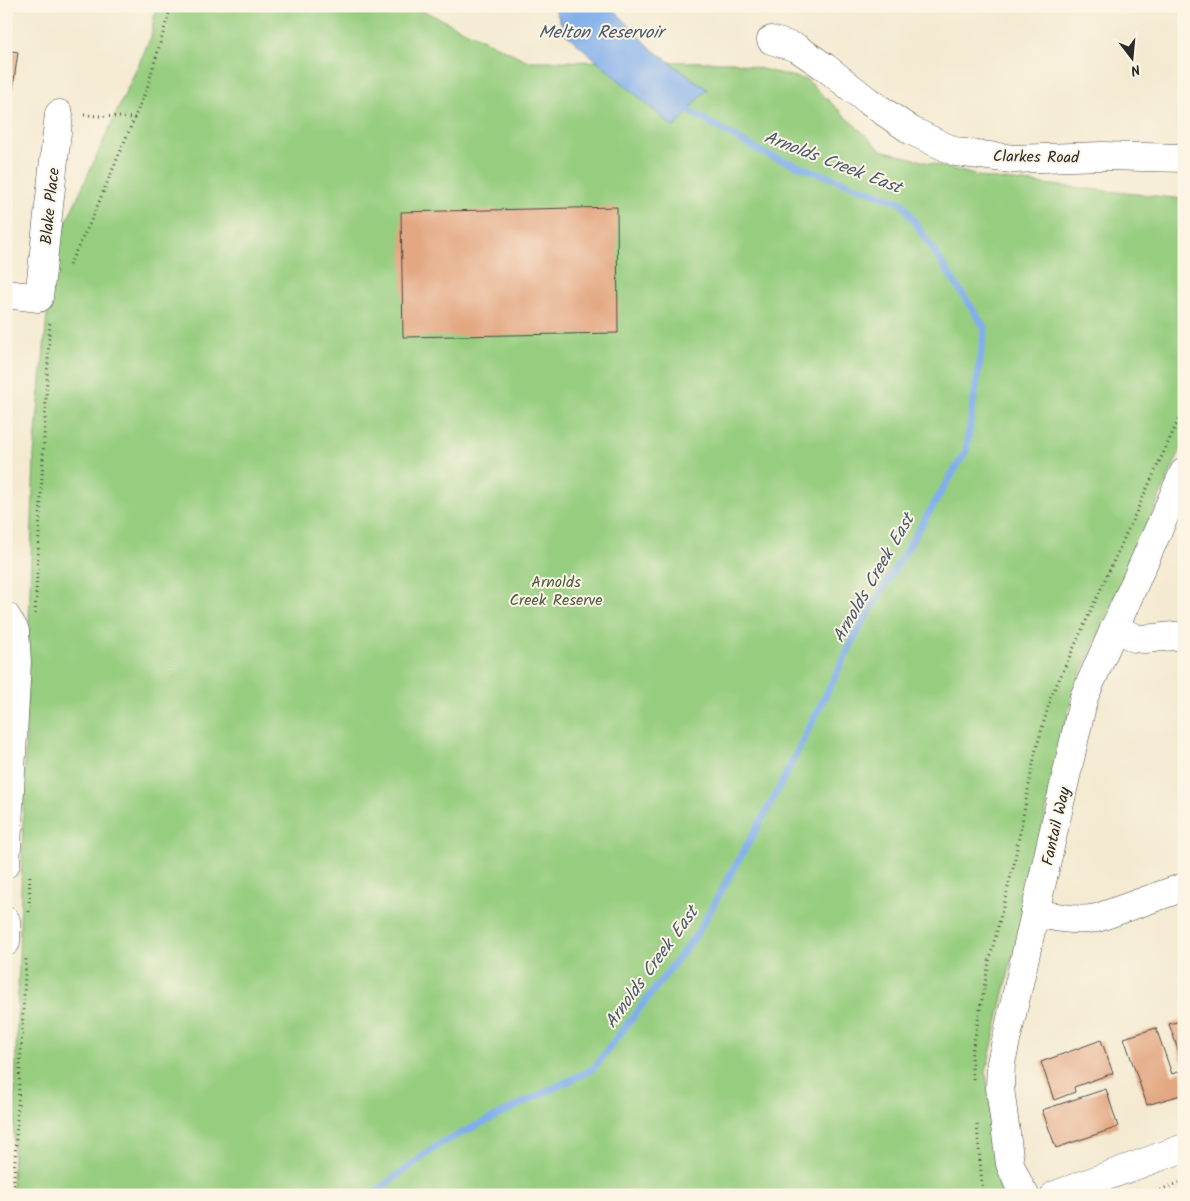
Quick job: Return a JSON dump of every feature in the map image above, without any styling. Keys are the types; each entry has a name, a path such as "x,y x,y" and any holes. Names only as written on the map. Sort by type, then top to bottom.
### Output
{"street":[{"name":"Clarkes Road","path":"771,40 798,48 868,101 912,131 956,152 1013,159 1102,156 1184,158"},
{"name":"Blake Place","path":"46,305 59,114"},
{"path":"6,294 46,305"},
{"name":"Fantail Way","path":"1025,1195 1010,1164 1000,1088 1001,1063 1084,697 1184,472"},
{"path":"6,616 15,631 17,662 18,868"},
{"path":"1114,628 1135,638 1144,639 1184,635"},
{"path":"1035,913 1071,920 1097,918 1184,887"},
{"path":"17,946 18,919"},
{"path":"1055,1195 1184,1148"}],"path":[{"path":"67,268 91,222 147,88 171,6"},
{"path":"59,114 135,118"},
{"path":"35,621 49,322 46,305"},
{"path":"18,868 18,919"},
{"path":"13,1195 17,946"},
{"path":"1146,1195 1184,1182"}],"green space":[{"name":"Arnolds Creek Reserve","path":"156,6 413,6 528,61 733,62 807,80 881,150 986,178 1184,199 1184,442 1073,692 986,1072 1001,1195 10,1195 12,1192 34,455 53,251 151,37"}],"water":[{"name":"Melton Reservoir","path":"554,6 610,6 653,50 707,89 674,128 565,33"}],"building":[{"path":"6,50 18,52 12,95 6,94"},
{"path":"6,100 12,101 7,125 6,125"},
{"path":"617,207 618,333 403,337 401,212"},
{"path":"1184,1020 1184,1064 1183,1064 1169,1024"},
{"path":"1156,1028 1172,1074 1181,1071 1184,1081 1184,1094 1147,1105 1124,1038"},
{"path":"1101,1040 1113,1073 1074,1087 1075,1092 1054,1100 1041,1062"},
{"path":"1106,1089 1118,1127 1056,1148 1042,1110"}],"waterway":[{"name":"Arnolds Creek East","path":"371,1195 441,1143 593,1069 697,934 778,790 860,627 966,451 985,328 902,203 765,154 682,107"}]}
